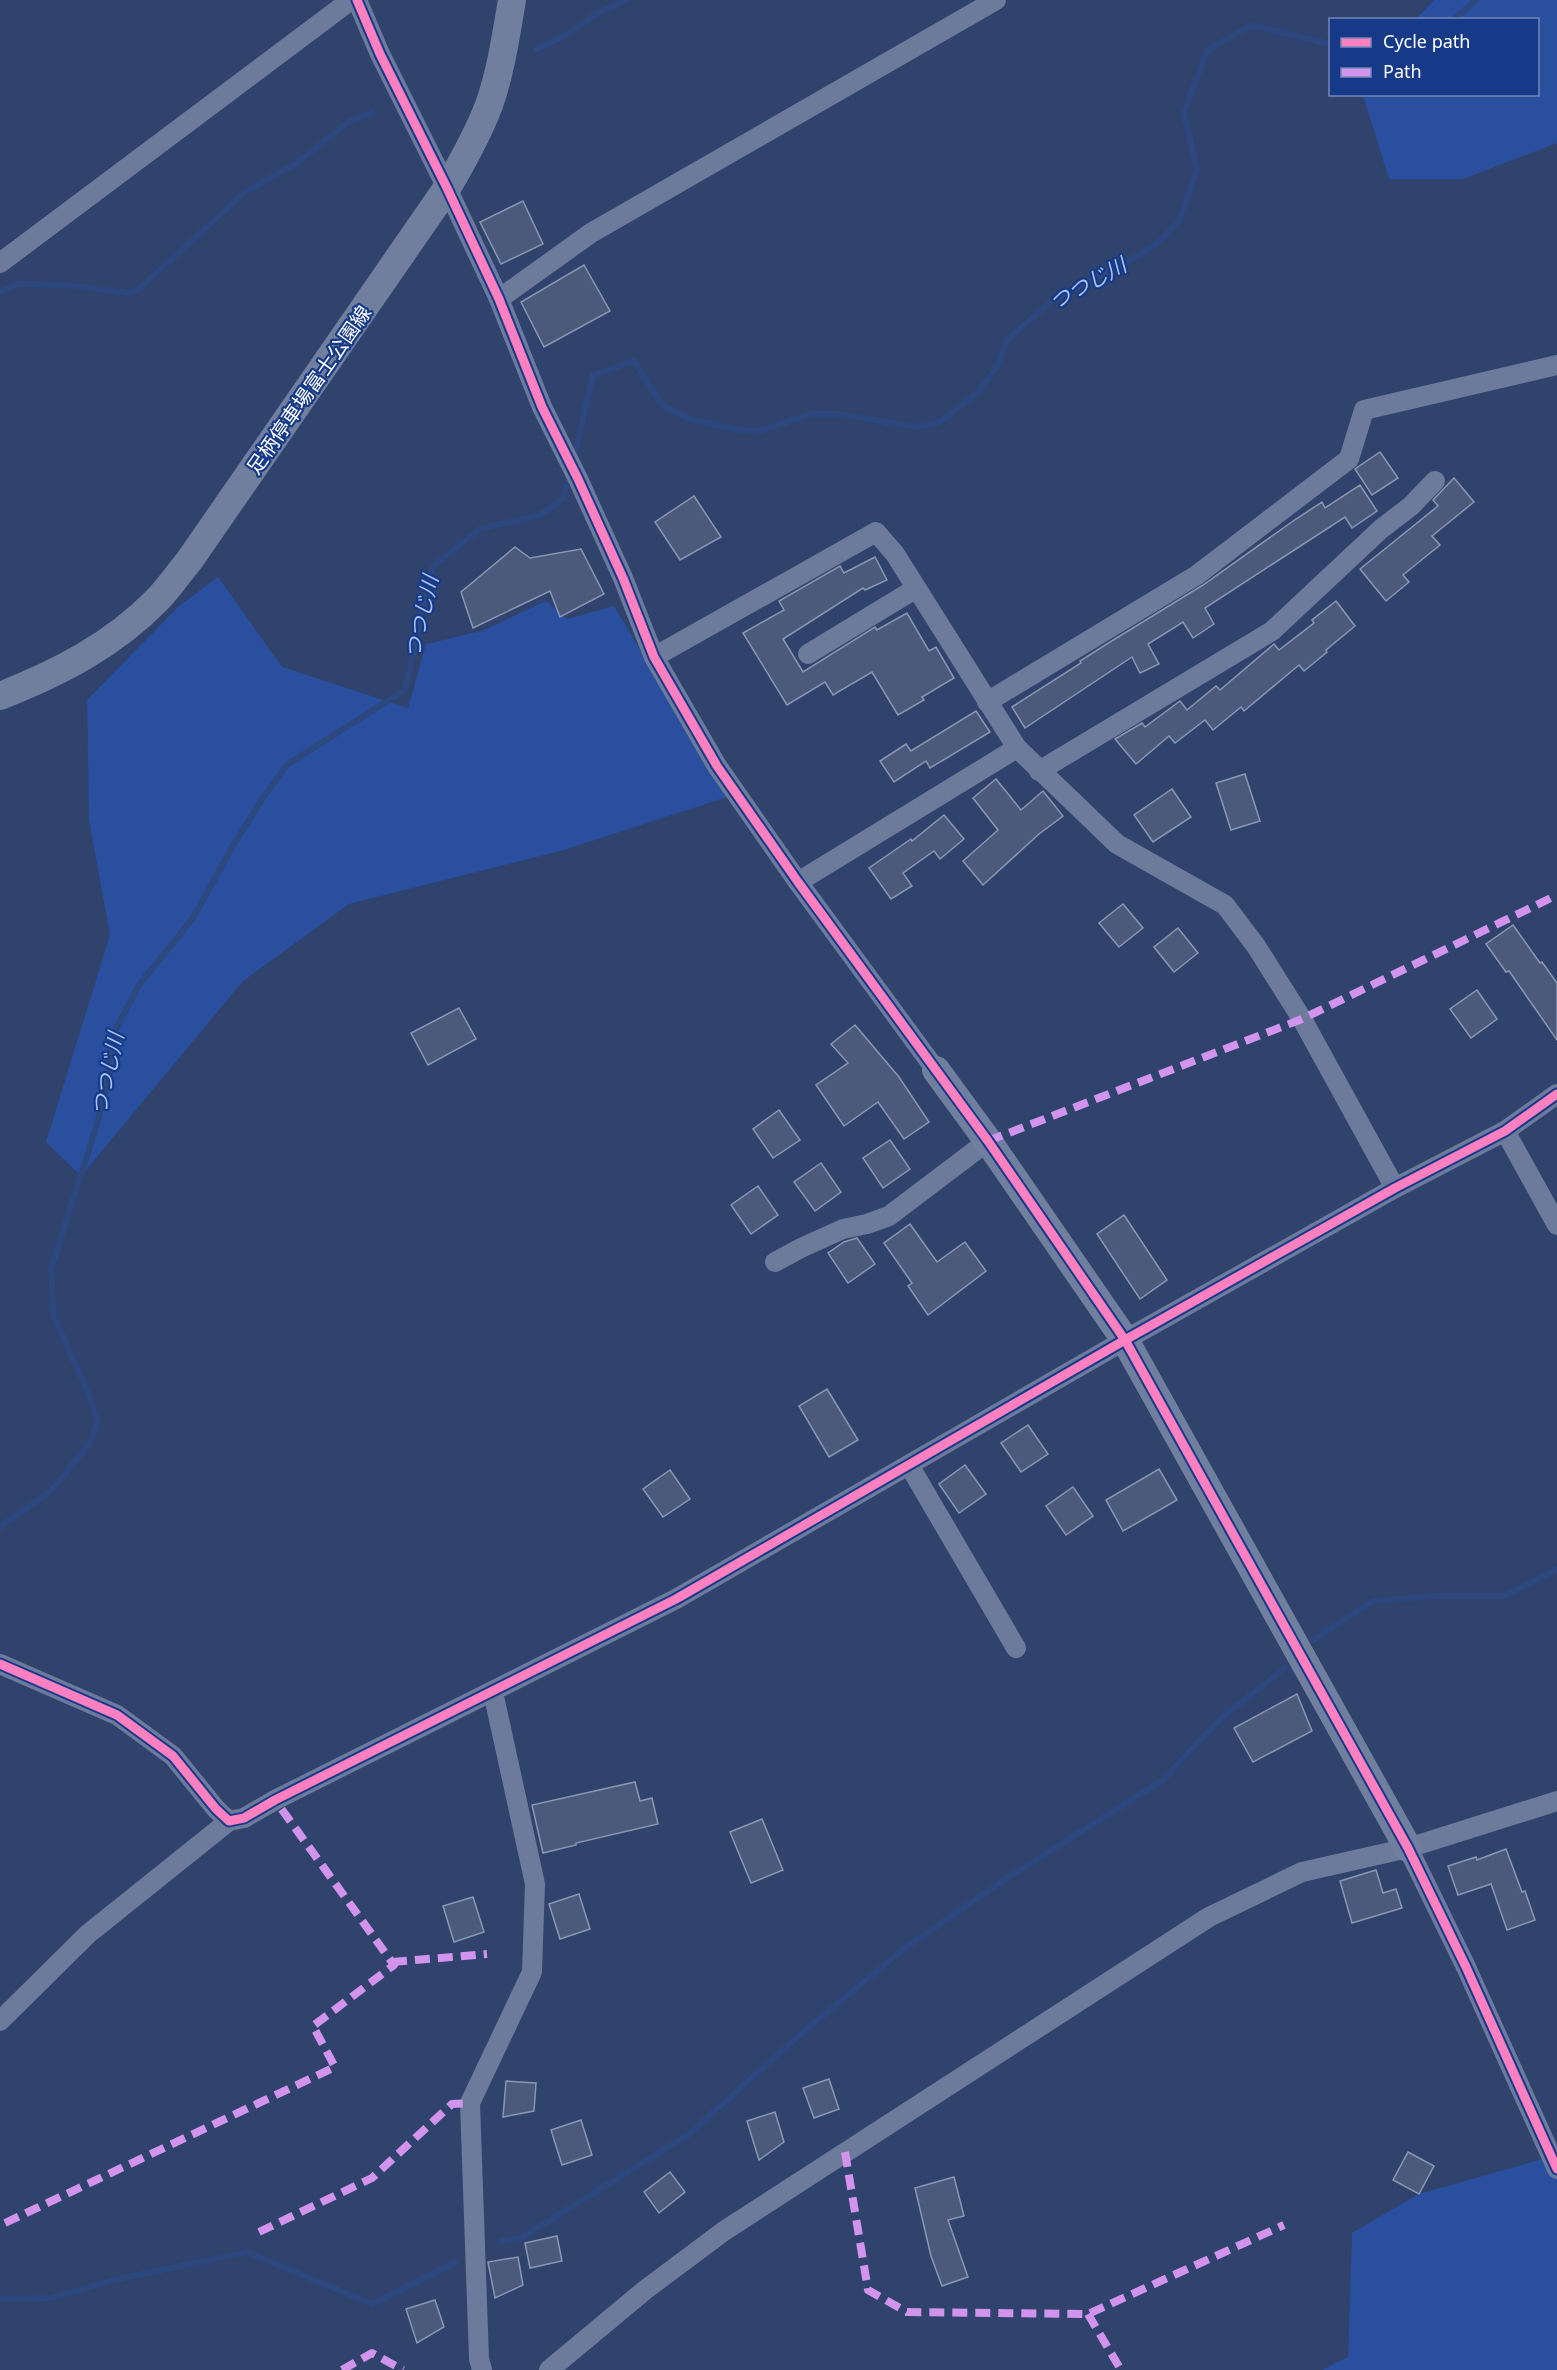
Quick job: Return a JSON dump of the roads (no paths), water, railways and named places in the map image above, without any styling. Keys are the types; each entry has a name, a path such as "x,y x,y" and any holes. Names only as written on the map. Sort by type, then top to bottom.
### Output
{"street":[{"path":"0,263 351,0"},
{"path":"357,0 380,54 499,299 557,442 578,479 623,578 654,657 717,766 798,882 988,1141 1125,1340 1408,1848 1557,2169"},
{"name":"足柄停車場富士公園線","path":"0,696 77,662 120,632 157,600 195,552 447,188 470,148 489,104 504,46 512,0"},
{"path":"499,299 591,233 996,0"},
{"path":"987,702 1197,575 1349,459 1364,410 1557,365"},
{"path":"1039,771 1272,631 1436,481"},
{"path":"654,657 876,532 895,554 1017,748 1117,844 1225,905 1256,946 1302,1019 1395,1188"},
{"path":"808,654 915,589"},
{"path":"798,882 1017,748"},
{"path":"0,2021 88,1934 229,1821 244,1818 261,1810 275,1800 676,1599 1125,1340 1395,1188 1505,1131 1557,1094"},
{"path":"1505,1131 1557,1225"},
{"path":"775,1262 843,1229 867,1224 890,1215 988,1141"},
{"path":"909,1465 1016,1648"},
{"path":"0,1664 117,1715 173,1756 216,1809 229,1821"},
{"path":"482,2370 479,2359 470,2103 532,1972 535,1884 493,1692"},
{"path":"549,2370 645,2290 724,2230 1209,1917 1302,1872 1408,1848 1557,1801"}],"waterway":[{"path":"537,49 566,35 596,14 626,0"},
{"name":"つつじ川","path":"1455,18 1476,0"},
{"name":"つつじ川","path":"574,459 593,375 634,361 663,406 693,420 739,430 760,431 811,414 839,414 915,427 940,422 977,393 997,367 1007,340 1054,299 1136,257 1159,242 1179,221 1197,170 1184,113 1207,51 1251,25 1329,44"},
{"path":"0,292 17,284 65,285 129,293 139,289 245,192 297,163 347,123 372,112"},
{"name":"つつじ川","path":"0,1527 52,1490 90,1443 98,1422 87,1390 54,1317 51,1269 98,1121 110,1071 109,1061 116,1029 139,985 193,918 234,844 264,796 288,764 405,690 432,567 480,529 540,515 563,499 570,474"},
{"path":"1313,1640 1373,1601 1436,1596 1504,1596 1557,1569"},
{"path":"501,2241 521,2238 689,2134 803,2032 905,1948 1004,1880 1163,1780 1219,1720 1286,1667"},
{"path":"0,2299 51,2298 114,2280 247,2252 372,2304 456,2262"}]}
